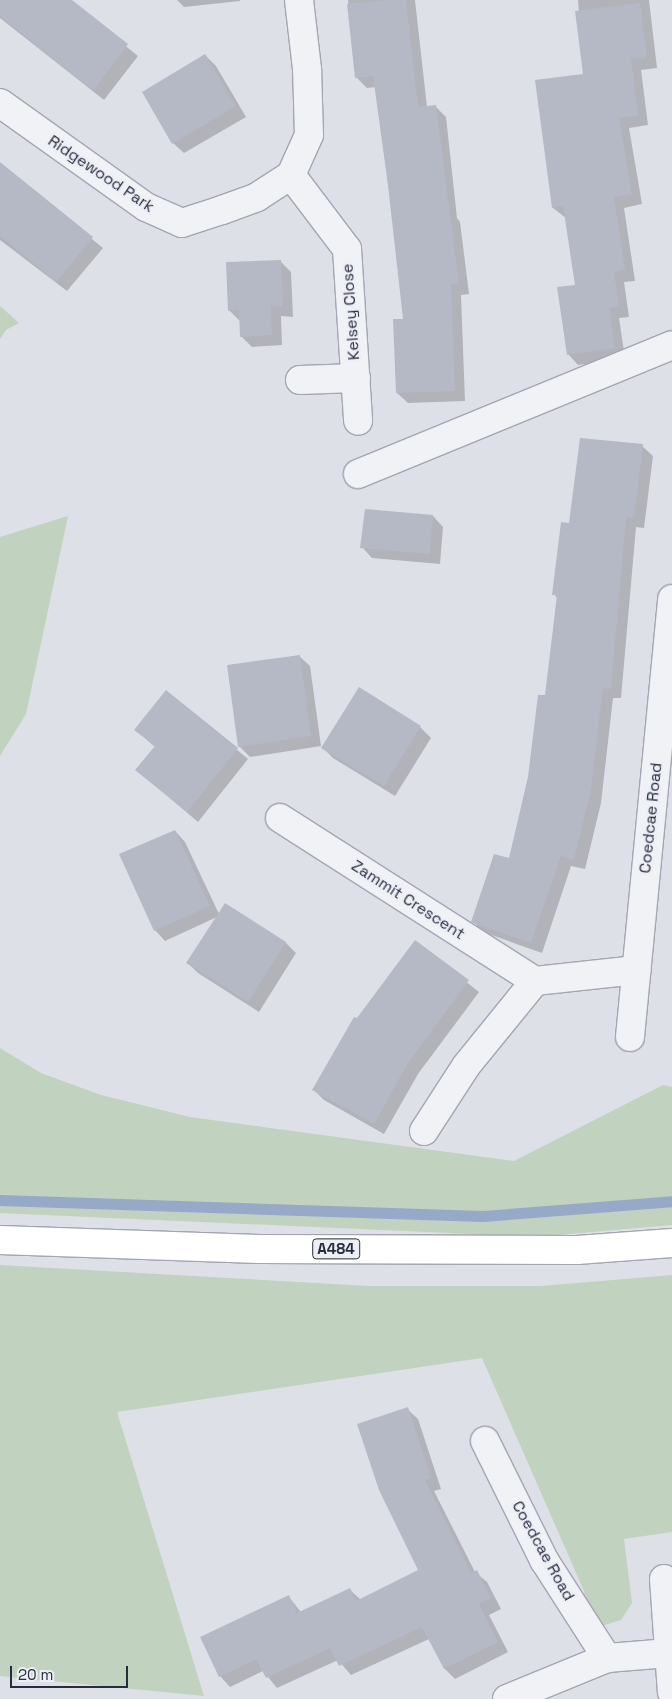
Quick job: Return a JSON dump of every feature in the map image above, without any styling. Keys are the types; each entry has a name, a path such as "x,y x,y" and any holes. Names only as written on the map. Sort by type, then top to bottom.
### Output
{"main road":[{"name":"A484","path":"0,1240 259,1249 577,1250 672,1244"}],"street":[{"path":"290,175 309,135 307,69 299,0"},
{"name":"Ridgewood Park","path":"0,103 146,207 182,223 257,197 290,175"},
{"name":"Kelsey Close","path":"290,175 347,249 358,421"},
{"path":"358,474 672,345"},
{"name":"Kelsey Close","path":"300,380 356,378"},
{"name":"Coedcae Road","path":"630,1037 672,599"},
{"name":"Zammit Crescent","path":"280,818 535,981"},
{"path":"424,1131 466,1066 535,981 636,970"},
{"name":"Coedcae Road","path":"485,1441 544,1560 607,1658"},
{"path":"507,1699 607,1658 671,1673 664,1579"}],"green space":[{"path":"0,306 19,323 6,330 0,339"},
{"path":"68,516 26,714 0,756 0,537"},
{"path":"0,1048 41,1073 101,1095 190,1117 514,1161 663,1085 672,1087 672,1225 536,1237 0,1213"},
{"path":"0,1265 368,1286 541,1286 672,1275 672,1532 624,1539 632,1603 621,1620 602,1626 588,1616 584,1591 482,1358 117,1412 204,1696 0,1676"}],"building":[{"path":"0,0 72,0 128,44 93,91 0,16"},
{"path":"406,0 418,107 436,105 459,284 451,284 455,391 396,393 393,319 403,319 388,185 373,76 355,78 347,4"},
{"path":"640,3 647,58 631,59 638,115 619,118 632,194 614,197 625,270 614,272 619,306 609,308 615,348 567,355 557,287 575,285 563,206 552,208 535,80 583,74 575,11"},
{"path":"205,54 236,106 172,144 142,92"},
{"path":"0,162 93,237 56,282 0,236"},
{"path":"281,260 283,307 271,306 272,335 240,337 239,310 228,311 226,262"},
{"path":"580,438 643,444 634,518 626,517 611,689 603,688 591,790 574,860 561,856 531,943 471,922 494,854 509,858 528,777 538,695 545,695 557,595 552,595 561,522 569,523"},
{"path":"365,509 433,515 430,554 360,548"},
{"path":"300,655 311,736 238,747 227,665"},
{"path":"359,687 421,726 384,786 321,748"},
{"path":"166,690 238,748 187,812 135,770 155,746 134,730"},
{"path":"175,830 210,906 154,931 119,854"},
{"path":"225,903 286,942 248,1002 186,963"},
{"path":"415,940 469,980 408,1063 374,1124 312,1090 354,1017 357,1018"},
{"path":"408,1407 431,1478 425,1480 471,1573 477,1570 491,1598 479,1604 498,1642 444,1669 422,1627 339,1666 330,1648 266,1678 256,1659 219,1677 200,1637 289,1595 297,1613 350,1588 356,1601 418,1570 379,1490 357,1424"}],"waterway":[{"path":"0,1200 483,1216 672,1201"}]}
